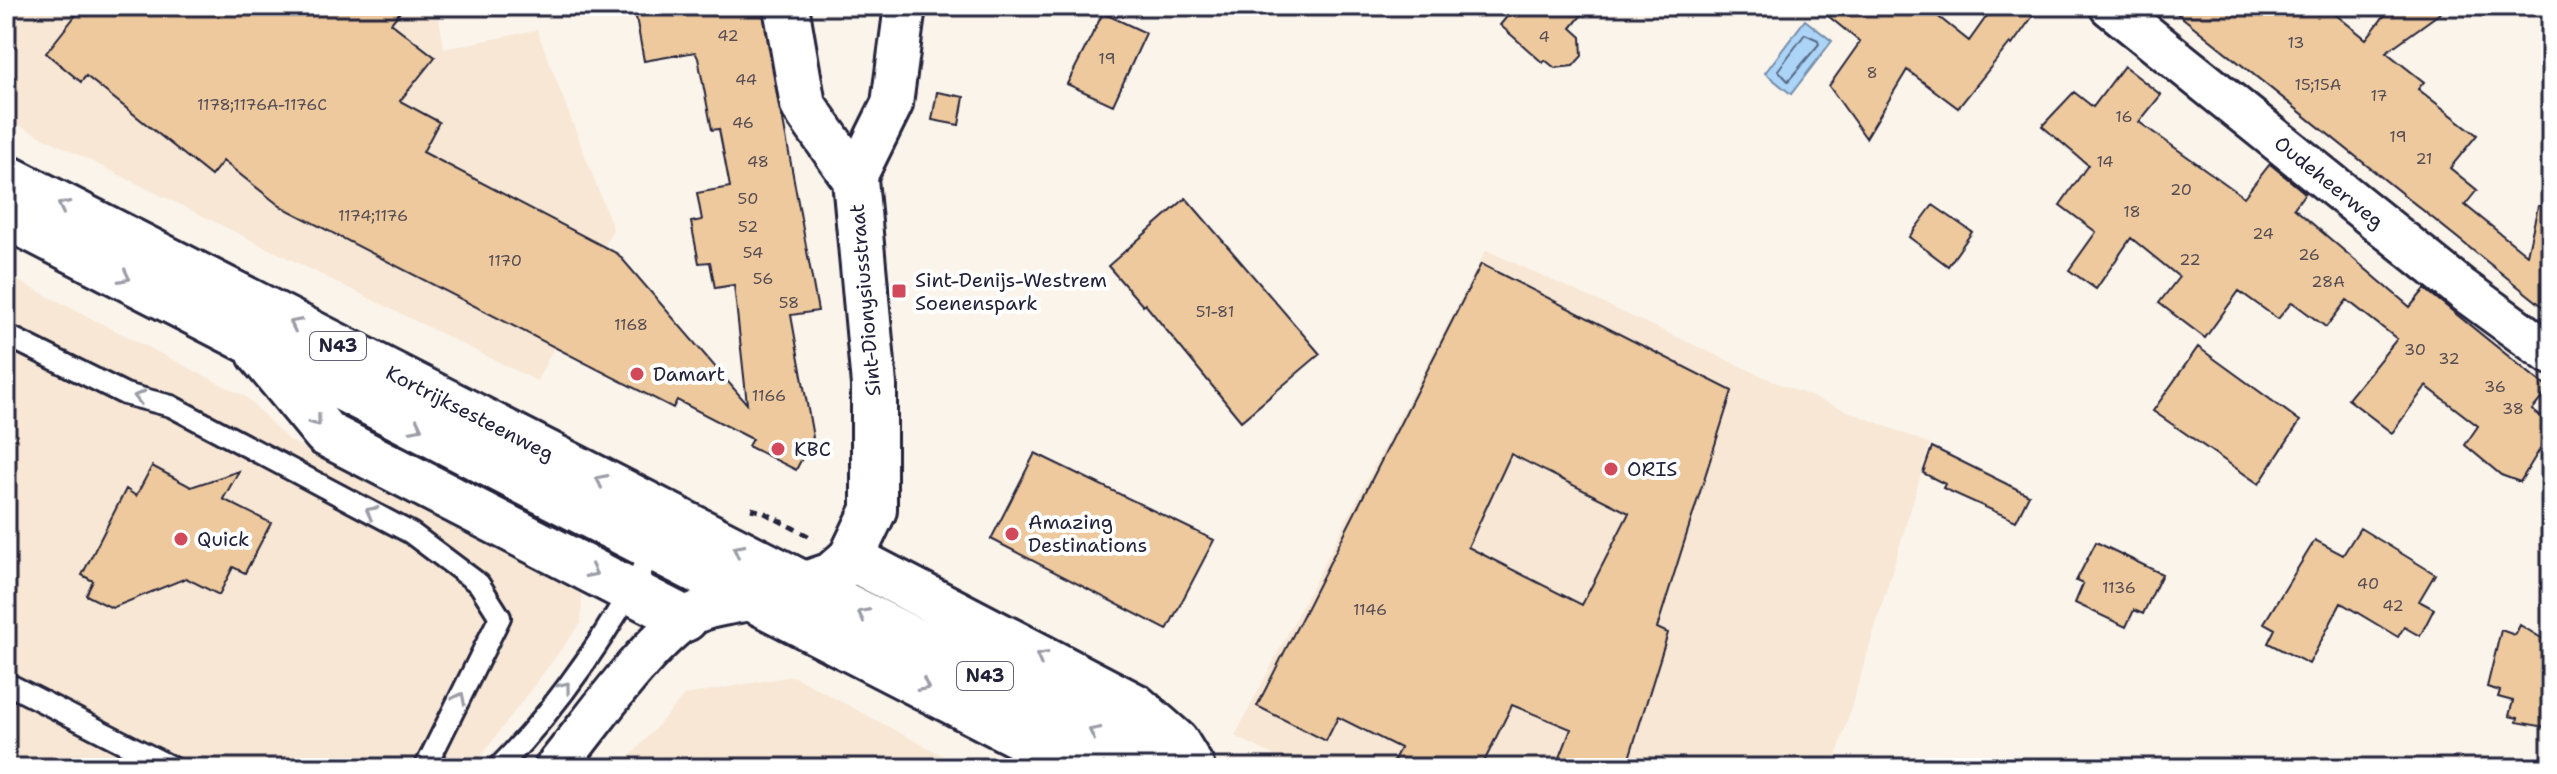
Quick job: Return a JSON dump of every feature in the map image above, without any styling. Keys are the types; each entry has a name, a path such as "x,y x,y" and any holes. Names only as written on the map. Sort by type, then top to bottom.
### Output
{"main road":[{"name":"Sint-Dionysiusstraat","path":"786,6 803,105 855,179 874,385 874,510 851,558"},
{"name":"Kortrijksesteenweg","path":"6,177 662,532 755,599 1082,768"},
{"name":"Kortrijksesteenweg","path":"6,216 249,340 662,532 806,585 1164,768"},
{"name":"N43","path":"249,340 326,434 685,619"},
{"path":"755,599 832,575 851,558"},
{"name":"N43","path":"851,558 1135,706 1176,742 1192,768"}],"street":[{"path":"855,179 892,104 905,6"},
{"name":"Oudeheerweg","path":"2110,6 2462,289 2551,354"},
{"path":"555,768 643,662 685,619 708,608 755,599"}],"lane":[{"path":"6,335 125,394 185,413 411,533 479,584 500,617 425,768"},
{"path":"498,768 518,747 601,640 662,532"},
{"path":"6,683 173,768"}],"shaded area":[{"path":"6,6 437,6 444,49 537,30 613,229 537,381 6,119"},
{"path":"1486,250 1775,382 1930,444 1833,768 1299,768 1235,736"},
{"path":"6,275 246,397 287,439 582,595 581,623 472,768 6,768"},
{"path":"792,676 966,768 620,768 685,695"}],"water":[{"path":"1805,20 1832,41 1791,94 1765,73"}],"building":[{"path":"83,6 405,6 391,23 435,57 400,101 439,122 423,152 618,254 747,404 734,285 715,288 710,262 699,263 691,222 702,220 697,193 730,187 719,129 712,130 695,52 644,61 634,6 677,6 679,15 731,6 762,6 818,311 791,315 813,437 796,470 748,446 752,439 677,400 673,408 280,206 223,161 211,176 86,76 81,82 46,53"},
{"path":"1516,6 1589,6 1571,28 1581,37 1582,56 1573,66 1555,68 1545,60 1543,63 1500,25"},
{"path":"1816,6 1925,6 1969,41 1994,6 2040,6 2012,45 2010,43 1958,108 1907,70 1866,138 1829,86 1860,42"},
{"path":"2168,6 2325,6 2366,39 2392,6 2450,6 2386,52 2424,82 2418,89 2477,135 2450,168 2477,190 2465,205 2527,255 2538,206 2551,207 2551,313"},
{"path":"1103,13 1146,33 1113,105 1067,84"},
{"path":"2124,66 2161,95 2139,122 2244,197 2270,164 2305,193 2294,208 2410,307 2425,289 2549,389 2532,410 2551,424 2551,431 2520,482 2501,475 2465,445 2478,426 2426,386 2392,433 2348,399 2397,339 2347,300 2326,327 2292,302 2278,319 2239,291 2205,338 2159,303 2179,277 2131,238 2096,289 2069,270 2096,232 2060,205 2088,165 2042,126 2074,92 2093,107"},
{"path":"937,92 964,97 959,125 932,120"},
{"path":"1186,198 1320,354 1241,421 1145,304 1143,306 1108,266"},
{"path":"1933,205 1972,232 1948,266 1909,237"},
{"path":"1481,264 1732,391 1657,628 1668,633 1626,768 1556,768 1571,729 1512,705 1481,768 1390,768 1400,748 1338,717 1326,741 1257,706","holes":["1511,454 1629,513 1582,605 1468,547"]},
{"path":"2198,347 2300,421 2259,484 2153,411"},
{"path":"1932,447 2029,495 2016,521 1943,488 1945,484 1923,473"},
{"path":"1035,453 1214,540 1167,630 991,539"},
{"name":"Quick","path":"152,466 191,487 239,471 223,499 271,523 245,573 233,567 219,595 186,578 112,608 86,595 93,581 82,575 126,489 136,496"},
{"path":"2360,528 2435,574 2419,601 2434,609 2420,636 2404,627 2398,637 2341,603 2309,664 2268,643 2275,629 2264,623 2315,540 2343,555"},
{"path":"2096,542 2162,574 2143,614 2134,610 2126,627 2075,603 2083,584 2076,581"},
{"path":"2520,625 2551,644 2551,728 2517,722 2518,718 2509,716 2513,701 2498,697 2500,691 2487,687 2501,630 2515,635"}],"place":[{"name":"Sint-Denijs-Westrem Soenenspark","path":"899,291"},
{"name":"Damart","path":"637,374"},
{"name":"KBC","path":"778,449"},
{"name":"ORIS","path":"1611,469"},
{"name":"Amazing Destinations","path":"1012,534"},
{"name":"Quick","path":"181,539"}]}
